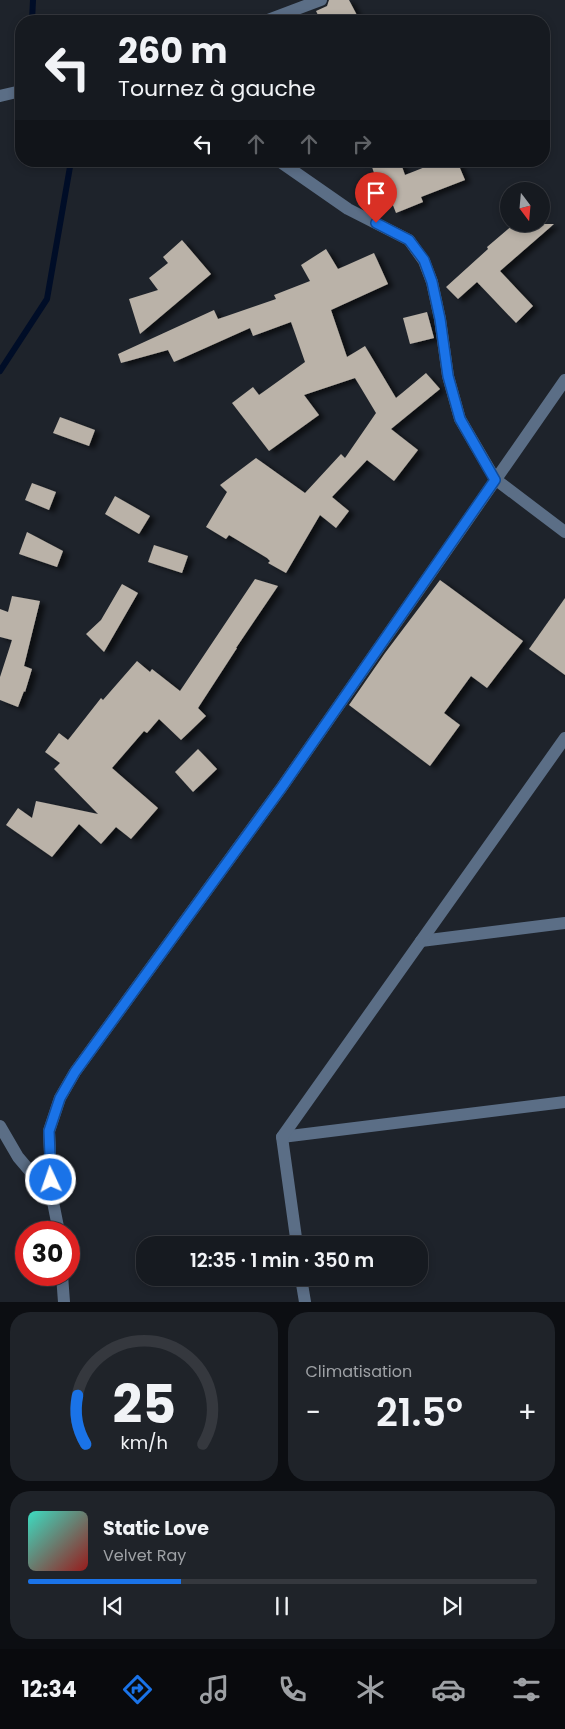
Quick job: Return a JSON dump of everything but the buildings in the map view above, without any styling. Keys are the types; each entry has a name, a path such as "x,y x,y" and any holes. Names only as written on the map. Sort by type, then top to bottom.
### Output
{"street":[{"path":"281,15 321,0"},
{"path":"0,96 15,92"},
{"path":"288,167 348,209 409,240 424,260 432,282 440,319 448,376 460,419 495,480 565,532"},
{"path":"57,1221 52,1197 49,1131 60,1098 75,1072 282,787 565,380"},
{"path":"296,1236 282,1137 565,738"},
{"path":"421,941 565,923"},
{"path":"282,1137 565,1102"},
{"path":"0,1126 18,1157 52,1197"},
{"path":"63,1286 64,1302"},
{"path":"302,1286 305,1302"}],"waterway":[{"path":"32,15 33,0"},
{"path":"0,371 47,299 70,167"}],"route":[{"path":"51,1180 49,1131 60,1098 75,1072 282,787 495,480 460,419 448,376 440,319 432,282 424,260 409,240 376,223"}]}
